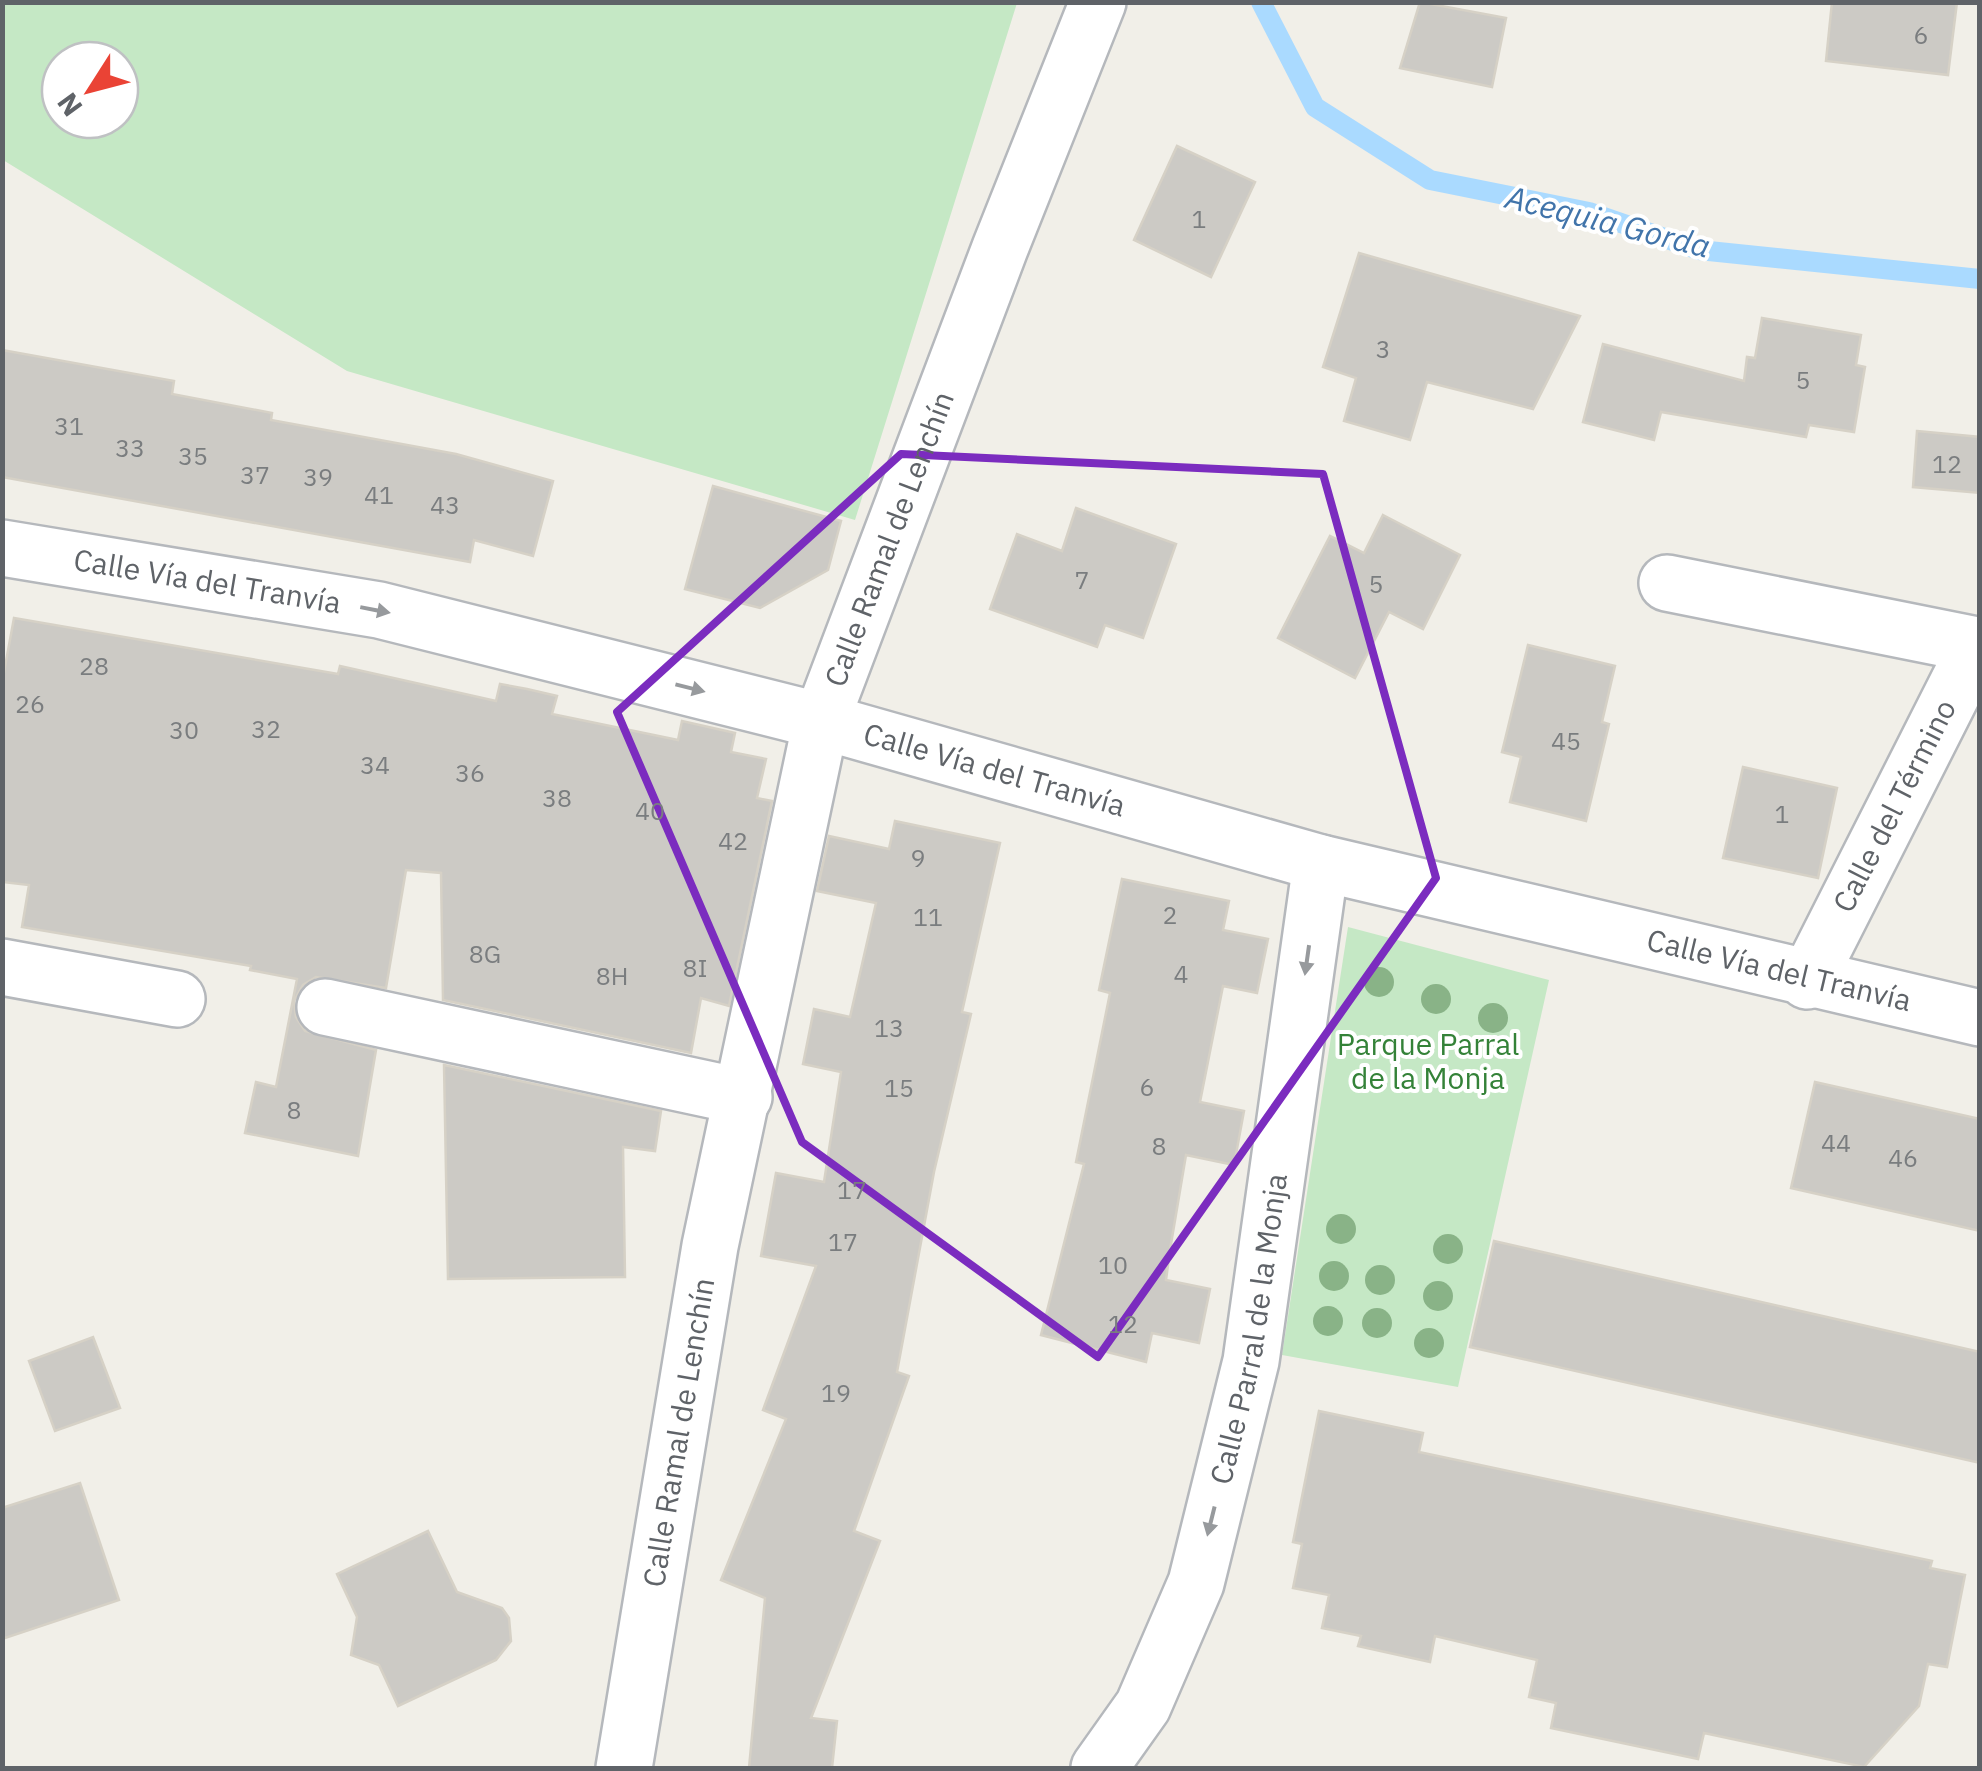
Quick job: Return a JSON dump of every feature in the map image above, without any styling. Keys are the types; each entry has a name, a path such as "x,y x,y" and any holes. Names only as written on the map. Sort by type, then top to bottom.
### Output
{"street":[{"name":"Calle Ramal de Lenchín","path":"624,1768 710,1246 822,721 1000,248 1098,2"},
{"name":"Calle Vía del Tranvía","path":"2,548 379,610 822,721 1321,863 1807,981 1980,1018"},
{"name":"Calle del Término","path":"1668,582 1977,645 1807,981"},
{"name":"Calle Parral de la Monja","path":"1099,1768 1144,1706 1196,1583 1237,1417 1250,1362 1321,863"},
{"path":"2,967 177,999"},
{"path":"325,1007 744,1097"}],"highlighted area":[{"path":"901,454 1323,474 1436,878 1098,1357 802,1142 617,712"}],"green space":[{"path":"3,2 1017,3 855,520 347,371 3,160"},
{"name":"Parque Parral de la Monja","path":"1348,927 1549,980 1458,1387 1282,1355"}],"building":[{"path":"1420,2 1506,18 1492,87 1400,68"},
{"path":"1832,2 1957,2 1948,75 1826,61"},
{"path":"1177,146 1255,182 1211,277 1134,240"},
{"path":"1359,253 1580,316 1533,409 1427,382 1410,440 1344,421 1356,378 1323,367"},
{"path":"1762,318 1861,335 1856,365 1865,367 1854,432 1809,425 1806,437 1661,412 1654,440 1583,422 1603,344 1744,381 1747,357 1755,358"},
{"path":"2,350 174,381 172,394 272,413 271,420 456,454 553,481 533,556 474,540 470,562 2,477"},
{"path":"1917,431 1980,437 1980,493 1913,487"},
{"path":"713,486 841,521 828,570 760,608 685,589"},
{"path":"1076,508 1176,544 1143,638 1105,625 1097,647 990,609 1017,534 1062,551"},
{"path":"1383,515 1460,555 1423,629 1389,612 1355,678 1278,638 1330,536 1364,553"},
{"path":"14,618 338,674 340,666 496,701 500,684 557,696 552,714 678,740 682,721 735,733 731,752 766,759 757,798 772,801 729,1006 701,998 691,1053 443,1000 441,873 406,870 386,988 316,977 303,985 294,1001 296,1017 305,1031 376,1050 358,1156 245,1133 256,1082 276,1087 297,979 250,970 251,966 22,927 29,885 2,882 2,683"},
{"path":"1528,645 1615,666 1602,722 1609,724 1586,821 1510,802 1521,757 1502,752"},
{"path":"1743,767 1837,788 1818,878 1723,858"},
{"path":"895,821 1000,843 962,1012 971,1014 934,1172 897,1372 909,1376 854,1531 880,1541 811,1718 837,1721 832,1768 749,1768 765,1598 721,1580 786,1419 763,1410 816,1266 761,1256 776,1173 824,1182 841,1072 803,1064 814,1009 850,1017 876,903 817,891 829,836 889,849"},
{"path":"1122,879 1229,901 1223,930 1268,939 1257,993 1223,986 1200,1102 1244,1111 1234,1165 1186,1155 1166,1280 1210,1289 1199,1343 1152,1333 1146,1362 1041,1335 1084,1164 1076,1162 1110,993 1099,990"},
{"path":"444,1065 661,1111 655,1151 623,1147 625,1277 448,1279"},
{"path":"1815,1082 1980,1119 1980,1231 1791,1188"},
{"path":"1494,1241 1980,1352 1980,1463 1470,1347"},
{"path":"93,1337 120,1408 55,1431 29,1361"},
{"path":"1319,1411 1423,1433 1419,1452 1932,1561 1930,1568 1965,1575 1947,1667 1928,1664 1919,1706 1864,1767 1704,1733 1698,1759 1551,1728 1556,1703 1529,1697 1537,1660 1435,1636 1430,1662 1358,1646 1361,1636 1322,1628 1329,1595 1293,1588 1302,1544 1293,1542"},
{"path":"80,1483 119,1600 2,1639 2,1508"},
{"path":"428,1531 457,1592 502,1608 509,1618 511,1641 496,1660 398,1706 379,1665 351,1655 357,1617 337,1574"}],"waterway":[{"name":"Acequia Gorda","path":"1261,2 1315,107 1430,180 1589,212 1699,250 1980,279"}]}
